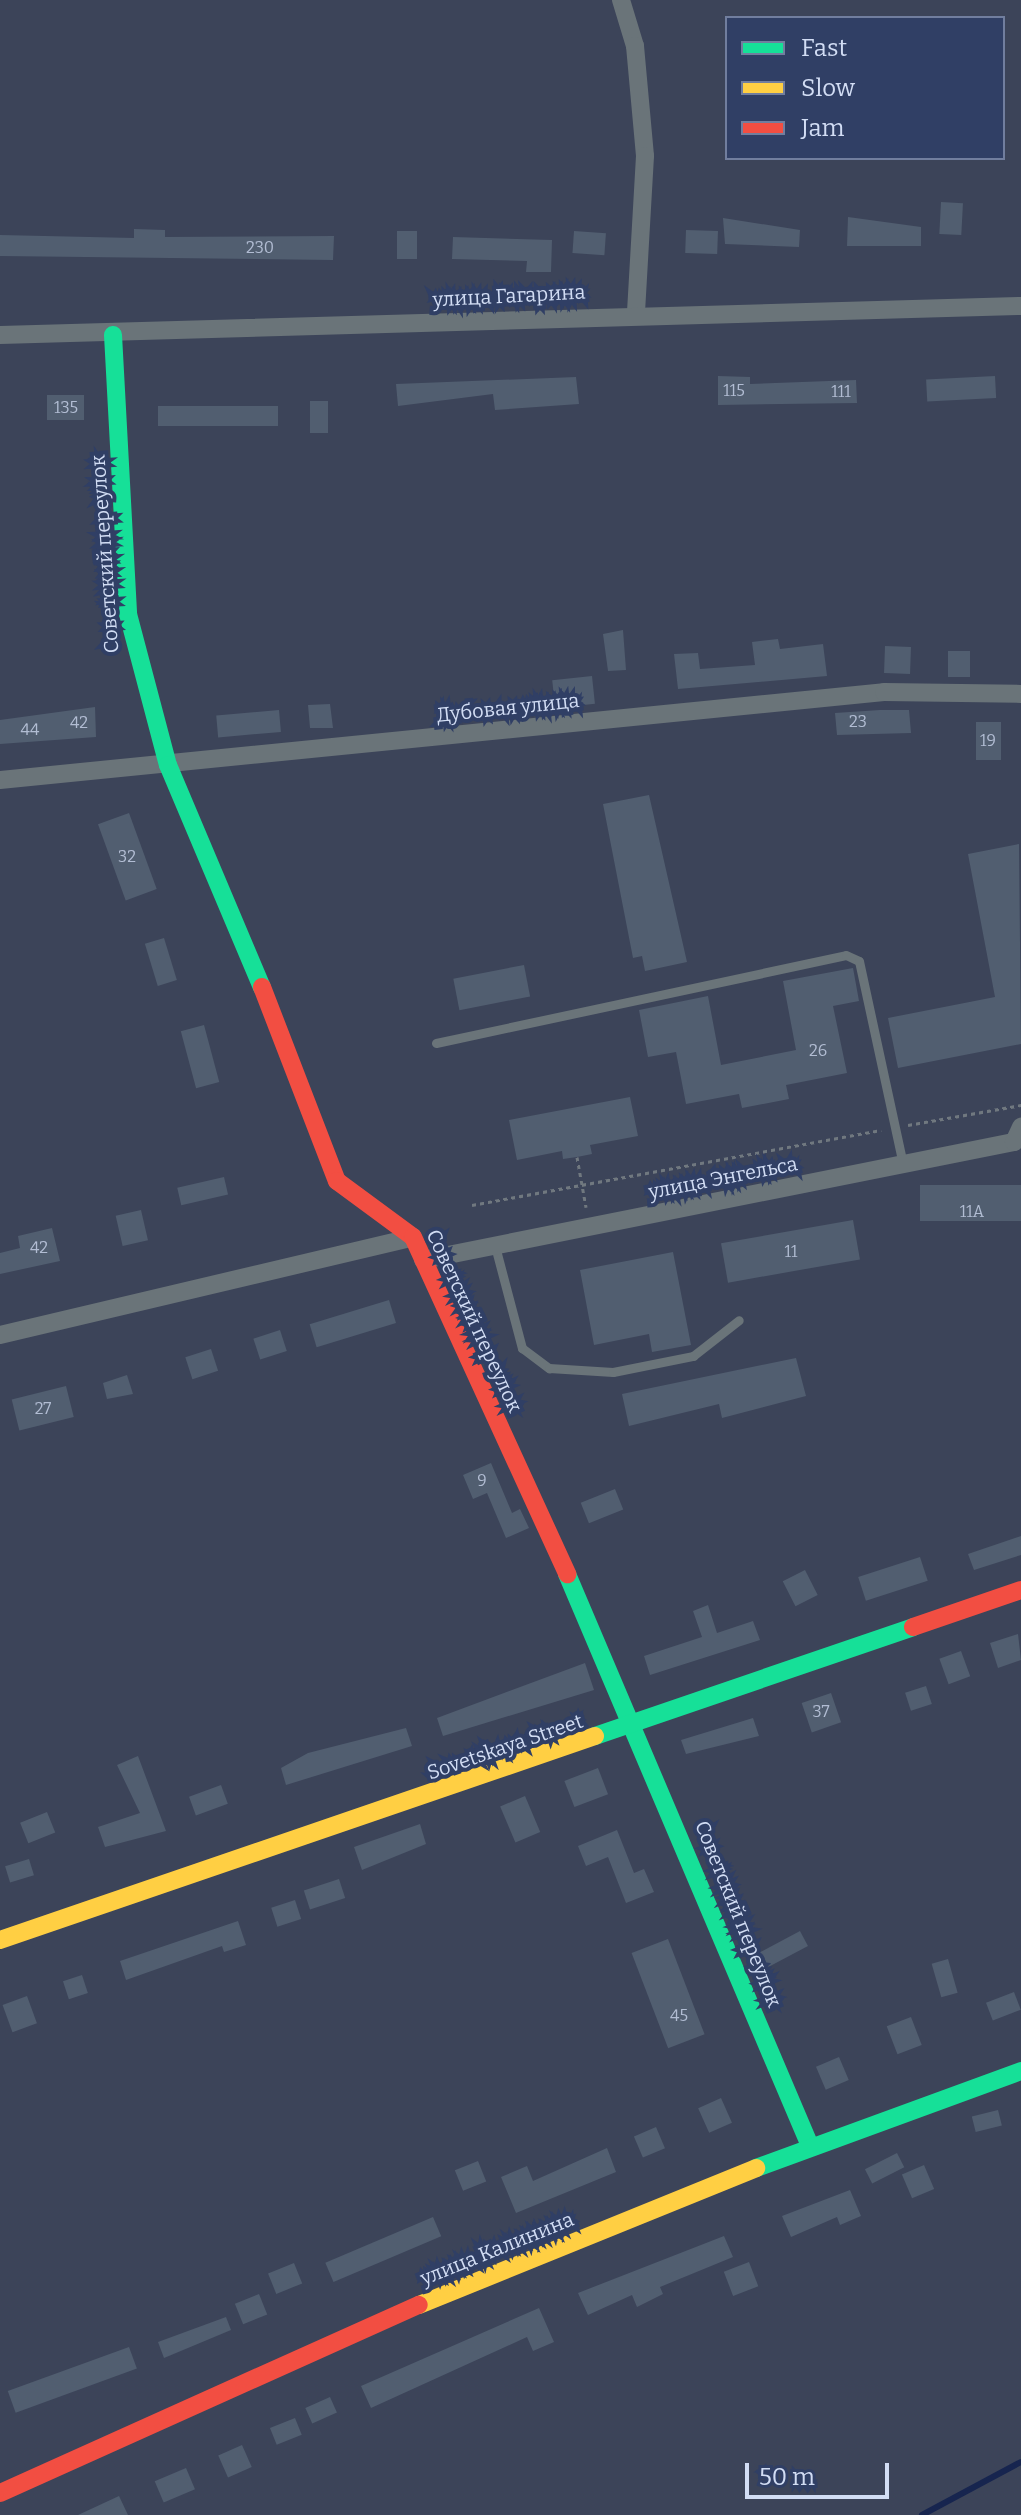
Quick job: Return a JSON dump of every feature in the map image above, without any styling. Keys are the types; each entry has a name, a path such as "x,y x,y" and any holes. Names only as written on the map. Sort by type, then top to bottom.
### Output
{"street":[{"path":"621,0 635,46 645,156 636,312"},
{"name":"улица Гагарина","path":"0,335 113,335 636,312 1021,306"},
{"name":"Советский переулок","path":"113,335 128,614 168,765 218,873 337,1181 413,1237 637,1726 810,2146"},
{"name":"Дубовая улица","path":"0,780 884,692 1021,694"},
{"name":"улица Энгельса","path":"423,1260 1014,1142 1021,1127"},
{"path":"0,1335 413,1237"},
{"name":"Sovetskaya Street","path":"0,1940 637,1726 1021,1590"},
{"name":"улица Калинина","path":"0,2493 423,2303 810,2146 1021,2071"}],"lane":[{"path":"436,1043 846,955 859,961 903,1164"},
{"path":"495,1246 522,1348 549,1368 613,1372 693,1356 739,1320"}],"path":[{"path":"472,1205 1021,1105"},
{"path":"577,1157 589,1227"}],"building":[{"path":"941,202 963,203 961,235 939,234"},
{"path":"848,217 921,227 921,246 847,246"},
{"path":"723,218 800,230 799,247 725,244"},
{"path":"134,229 165,230 165,237 334,236 333,260 0,256 0,235 134,238"},
{"path":"686,230 718,231 717,254 685,253"},
{"path":"397,231 417,231 417,259 397,259"},
{"path":"574,231 606,233 604,255 572,253"},
{"path":"453,237 552,240 551,272 526,272 527,261 452,259"},
{"path":"718,376 750,377 750,384 856,380 857,403 718,405"},
{"path":"995,376 996,398 927,402 926,380"},
{"path":"576,377 579,404 495,410 493,394 398,406 396,384"},
{"path":"47,395 84,395 84,420 47,420"},
{"path":"310,401 328,401 328,433 310,433"},
{"path":"158,406 278,406 278,426 158,426"},
{"path":"623,630 626,670 608,671 603,634"},
{"path":"778,639 780,649 823,644 827,676 678,689 674,654 698,653 700,669 755,665 752,642"},
{"path":"885,646 911,647 910,674 884,673"},
{"path":"948,651 970,651 970,677 948,677"},
{"path":"592,676 595,704 555,708 552,680"},
{"path":"330,704 333,728 310,728 308,705"},
{"path":"95,707 96,737 0,744 0,720"},
{"path":"279,710 281,732 218,737 216,715"},
{"path":"909,710 911,733 837,735 835,713"},
{"path":"976,722 1001,722 1001,760 976,760"},
{"path":"649,795 687,962 645,971 642,956 633,958 603,804"},
{"path":"129,813 157,889 126,900 98,824"},
{"path":"1019,844 1021,1044 898,1068 888,1018 995,997 968,854"},
{"path":"164,938 177,980 158,986 145,944"},
{"path":"524,965 530,996 459,1010 453,979"},
{"path":"853,968 859,1001 833,1006 847,1073 786,1085 789,1099 742,1108 739,1094 686,1104 676,1052 648,1057 639,1010 708,996 721,1065 796,1050 783,981"},
{"path":"204,1025 219,1082 196,1088 181,1031"},
{"path":"630,1097 638,1136 590,1145 592,1154 577,1157 563,1159 562,1151 517,1160 509,1120"},
{"path":"224,1177 228,1195 181,1205 177,1188"},
{"path":"920,1185 1021,1185 1021,1221 920,1221"},
{"path":"141,1210 148,1240 123,1246 116,1216"},
{"path":"853,1220 860,1259 728,1283 721,1243"},
{"path":"52,1228 60,1261 0,1274 0,1253 20,1248 18,1236"},
{"path":"673,1252 691,1345 652,1352 649,1334 594,1345 580,1270"},
{"path":"389,1300 396,1323 317,1347 310,1324"},
{"path":"280,1330 287,1351 260,1360 253,1339"},
{"path":"211,1349 218,1371 192,1379 185,1357"},
{"path":"796,1358 806,1396 722,1418 719,1404 629,1426 622,1394"},
{"path":"127,1375 133,1394 107,1399 103,1383"},
{"path":"66,1386 74,1417 19,1431 12,1400"},
{"path":"491,1463 512,1513 520,1509 529,1528 506,1538 487,1493 473,1499 463,1475"},
{"path":"615,1489 623,1509 589,1523 581,1503"},
{"path":"1021,1536 1021,1555 974,1570 968,1554"},
{"path":"920,1557 928,1581 866,1601 858,1577"},
{"path":"805,1570 818,1595 795,1606 783,1581"},
{"path":"708,1605 717,1633 753,1621 760,1640 650,1675 644,1656 702,1637 693,1611"},
{"path":"1018,1634 1021,1660 998,1668 990,1643"},
{"path":"961,1651 970,1676 949,1684 939,1659"},
{"path":"585,1663 594,1690 443,1736 437,1718"},
{"path":"926,1686 932,1704 911,1711 905,1693"},
{"path":"831,1693 841,1722 812,1732 802,1703"},
{"path":"753,1718 759,1736 686,1754 681,1740"},
{"path":"406,1728 412,1746 286,1785 281,1768 308,1753"},
{"path":"138,1756 166,1831 105,1847 98,1827 140,1813 117,1765"},
{"path":"598,1768 608,1794 574,1807 564,1781"},
{"path":"221,1785 228,1804 196,1815 189,1797"},
{"path":"525,1796 540,1832 515,1842 500,1807"},
{"path":"47,1812 55,1832 28,1843 20,1823"},
{"path":"420,1824 426,1844 362,1870 354,1847"},
{"path":"617,1830 634,1873 644,1869 654,1892 626,1903 608,1857 586,1866 578,1846"},
{"path":"29,1859 34,1875 10,1883 5,1866"},
{"path":"339,1879 345,1898 310,1909 304,1890"},
{"path":"295,1900 301,1919 277,1927 271,1908"},
{"path":"238,1921 246,1945 224,1952 222,1946 126,1980 120,1961"},
{"path":"800,1931 808,1946 767,1968 759,1953"},
{"path":"668,1939 705,2034 668,2048 632,1953"},
{"path":"948,1959 958,1993 941,1997 932,1964"},
{"path":"82,1975 88,1993 69,1999 63,1981"},
{"path":"1014,1992 1021,2010 993,2020 986,2003"},
{"path":"27,1996 37,2023 12,2032 3,2005"},
{"path":"911,2017 922,2045 897,2054 887,2026"},
{"path":"839,2057 849,2080 826,2090 816,2067"},
{"path":"721,2098 732,2123 709,2133 698,2108"},
{"path":"998,2110 1002,2126 976,2132 972,2117"},
{"path":"656,2127 665,2148 643,2158 634,2136"},
{"path":"607,2148 616,2172 516,2213 501,2177 527,2166 533,2181"},
{"path":"897,2153 904,2167 872,2184 865,2169"},
{"path":"478,2161 486,2181 463,2191 455,2170"},
{"path":"924,2165 934,2189 912,2198 902,2174"},
{"path":"850,2190 861,2216 840,2225 837,2217 791,2237 782,2216"},
{"path":"433,2217 441,2236 334,2282 325,2263"},
{"path":"724,2236 733,2257 660,2287 663,2294 637,2307 632,2295 588,2315 578,2293"},
{"path":"749,2262 758,2286 733,2296 724,2272"},
{"path":"294,2263 302,2283 276,2294 268,2273"},
{"path":"259,2294 267,2314 243,2324 235,2304"},
{"path":"539,2308 554,2342 533,2351 527,2337 371,2408 361,2386"},
{"path":"226,2317 231,2330 164,2358 158,2342"},
{"path":"129,2347 137,2369 16,2413 8,2391"},
{"path":"330,2397 337,2413 312,2424 305,2408"},
{"path":"295,2418 302,2435 277,2445 270,2428"},
{"path":"242,2445 252,2467 228,2478 218,2456"},
{"path":"186,2468 195,2489 164,2502 155,2481"},
{"path":"119,2496 128,2515 78,2515"}],"waterway":[{"path":"922,2515 1021,2462"}],"traffic: fast":[{"path":"113,335 128,614 168,765 262,987"},
{"path":"567,1574 810,2146"},
{"path":"595,1736 913,1627"},
{"path":"756,2168 1021,2071"}],"traffic: slow":[{"path":"0,1940 595,1736"},
{"path":"419,2305 756,2168"}],"traffic: jam":[{"path":"262,987 337,1181 413,1237 567,1574"},
{"path":"913,1627 1021,1590"},
{"path":"0,2493 419,2305"}]}
